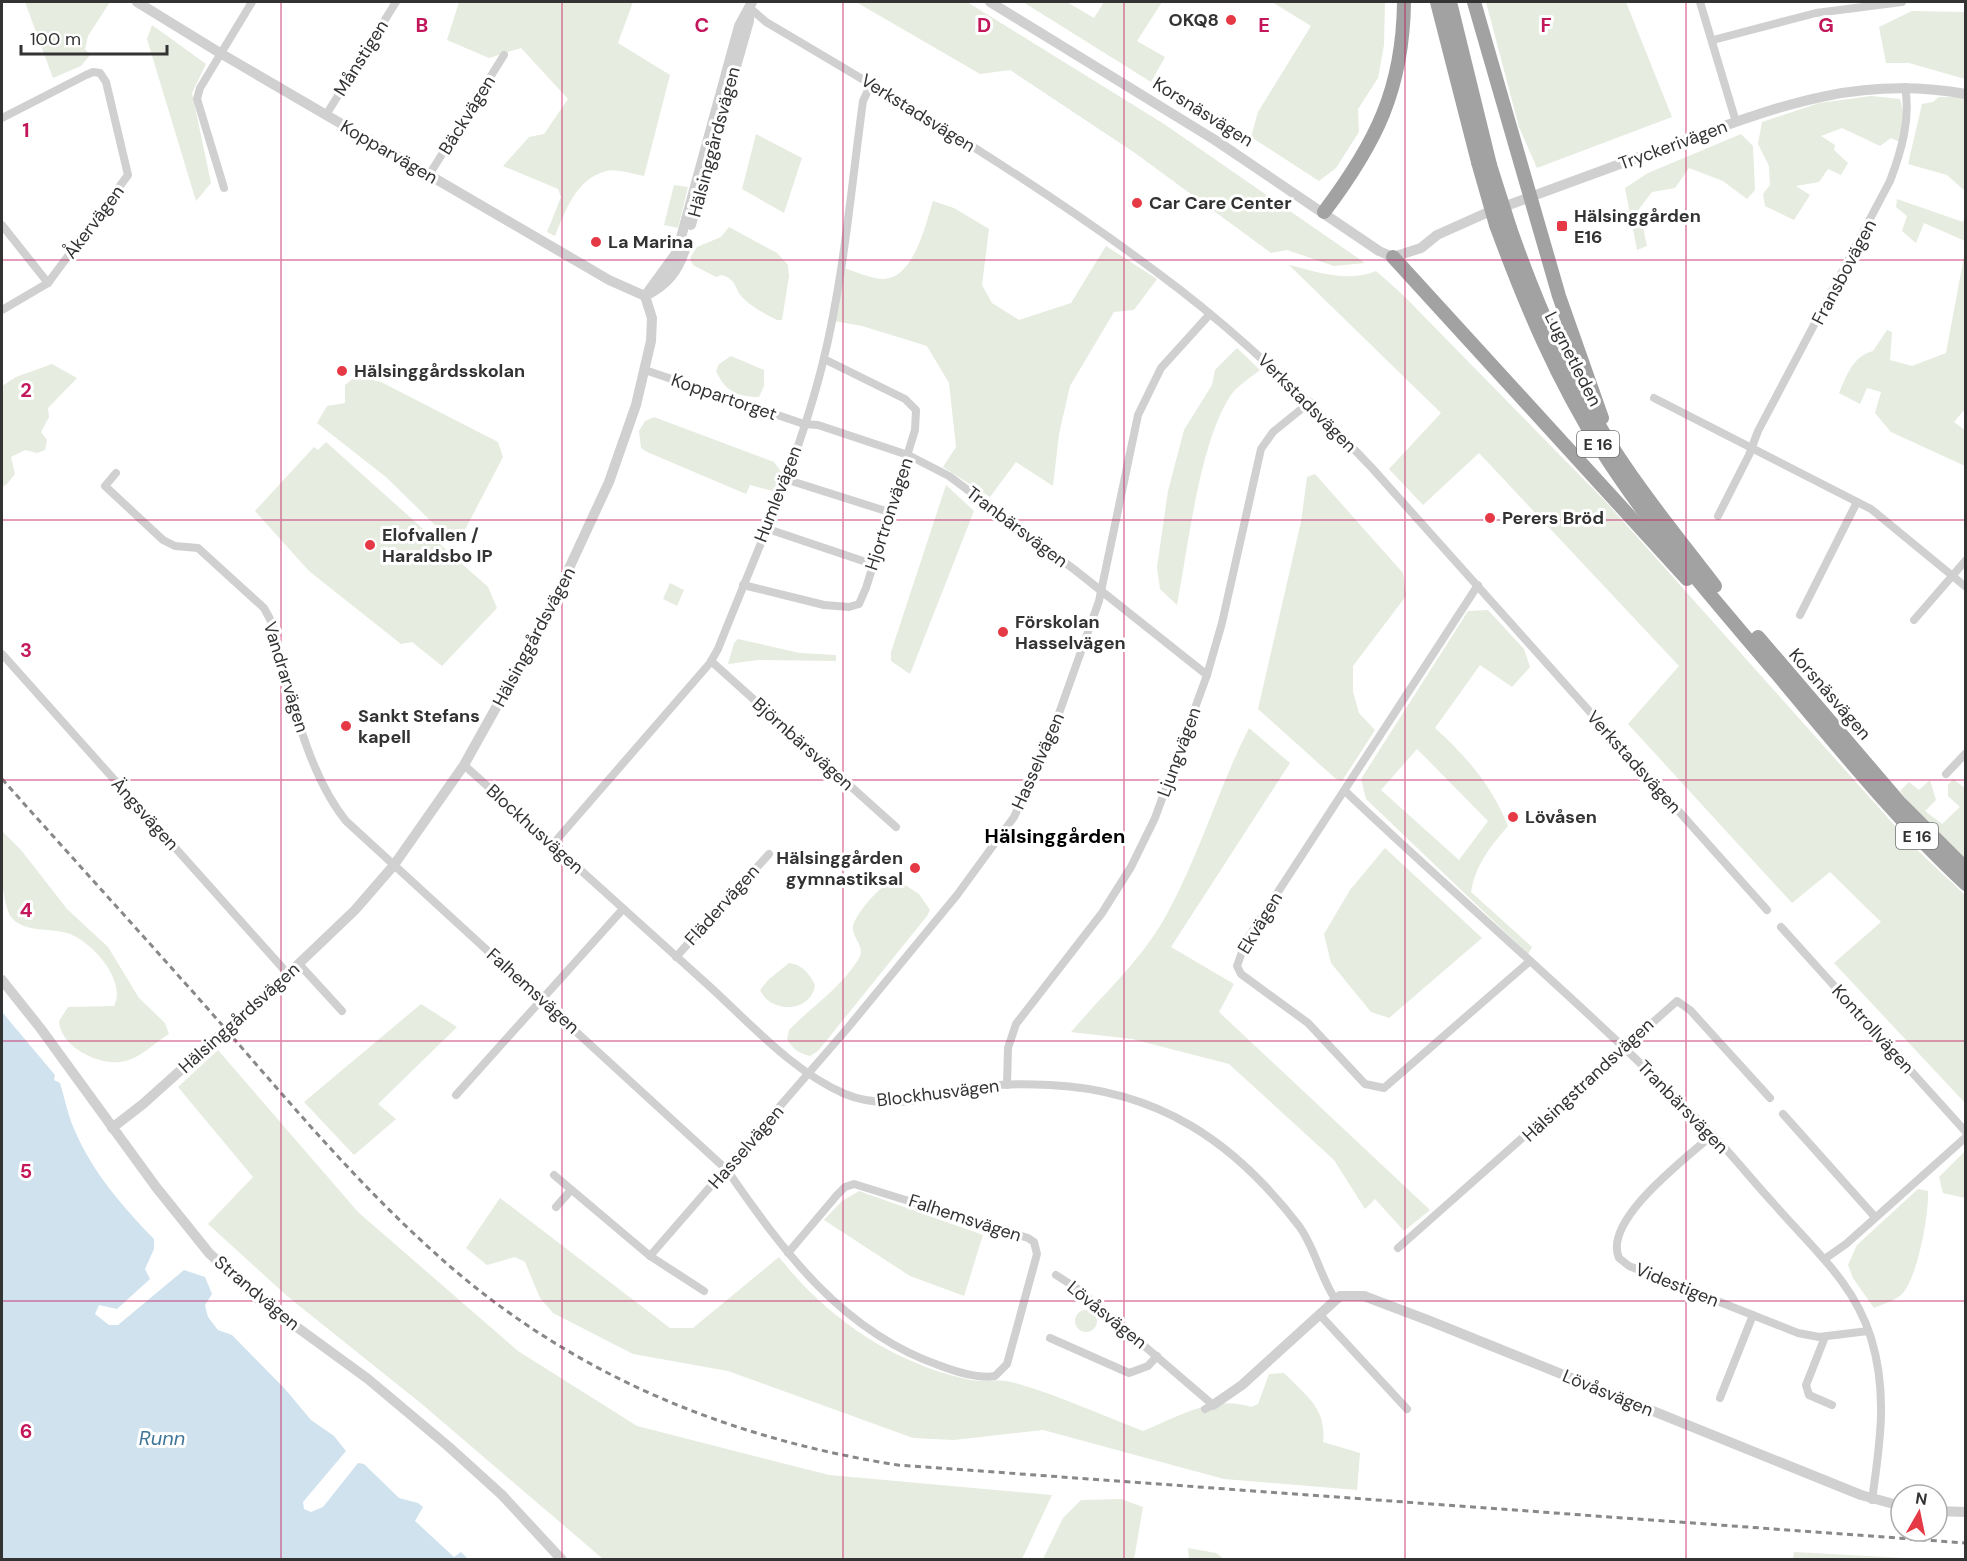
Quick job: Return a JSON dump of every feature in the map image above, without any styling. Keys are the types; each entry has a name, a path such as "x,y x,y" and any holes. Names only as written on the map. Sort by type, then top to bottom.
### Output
{"highway":[{"path":"1324,212 1352,175 1383,118 1395,86 1404,32 1404,2"},
{"name":"Lugnetleden","path":"1437,2 1503,226 1542,340 1567,390 1601,449 1682,559 1804,707"},
{"name":"Lugnetleden","path":"1450,2 1484,164"},
{"name":"E 16","path":"1474,2 1559,296 1603,419 1676,534"},
{"name":"Lugnetleden","path":"1503,226 1582,397 1629,473 1676,534"},
{"name":"E 16","path":"1393,257 1804,707"},
{"name":"Korsnäsvägen","path":"1676,534 1720,592 1876,776 1965,869"},
{"name":"Korsnäsvägen","path":"1804,707 1911,830 1965,884"}],"street":[{"name":"Kopparvägen","path":"136,2 609,280 645,296"},
{"path":"224,188 197,99 200,88 252,2"},
{"name":"Månstigen","path":"326,115 396,2"},
{"name":"Korsnäsvägen","path":"990,2 1215,140 1379,251 1393,257"},
{"path":"1700,2 1736,122"},
{"path":"1713,40 1816,13 1902,2"},
{"name":"Verkstadsvägen","path":"751,4 766,22 1009,170 1156,272 1210,314 1310,402 1478,585 1767,910"},
{"name":"Hälsinggårdsvägen","path":"112,1128 143,1104 288,974 355,910 394,865 464,765 520,666 595,518 623,446 651,341 652,318 645,296 676,252 739,26 751,4"},
{"name":"Bäckvägen","path":"429,175 504,55"},
{"name":"Åkervägen","path":"2,118 86,75 98,72 106,82 128,175 48,282 2,310"},
{"name":"Humlevägen","path":"553,844 711,661 743,585 785,479 824,360 862,108 871,84"},
{"name":"Tryckerivägen","path":"1393,257 1421,248 1437,235 1529,197 1808,98 1838,92 1905,87 1965,94"},
{"name":"Fransbovägen","path":"1718,516 1890,181 1903,139 1907,99 1905,87"},
{"path":"2,225 48,282"},
{"name":"Hasselvägen","path":"650,1256 809,1074 957,895 1014,817 1047,747 1102,592 1128,453 1138,415 1161,368 1210,314"},
{"name":"Hjortronvägen","path":"743,585 824,605 851,607 860,603 917,422 913,405 824,360"},
{"name":"Koppartorget","path":"645,370 804,424"},
{"path":"1654,398 1857,502 1895,526 1965,587"},
{"name":"Ljungvägen","path":"1007,1085 1008,1048 1013,1029 1023,1013 1102,914 1131,867 1155,818 1207,675 1222,623 1259,453 1274,432 1310,402"},
{"name":"Tranbärsvägen","path":"804,424 818,425 908,455 974,493 1207,675"},
{"name":"Vandrarvägen","path":"116,473 105,486 138,519 162,540 175,546 198,548 264,608 272,627 294,707 330,801 346,821 394,865"},
{"path":"785,479 889,512"},
{"path":"1800,615 1857,502"},
{"path":"765,528 872,564"},
{"path":"1914,620 1965,560"},
{"name":"Ekvägen","path":"1478,585 1409,687 1345,791 1243,946 1237,961 1241,974 1308,1023 1365,1084 1384,1088 1530,962"},
{"name":"Ängsvägen","path":"2,654 288,974"},
{"name":"Björnbärsvägen","path":"711,661 896,827"},
{"path":"1946,774 1965,753"},
{"name":"Blockhusvägen","path":"464,765 809,1074 847,1095 877,1102 901,1101 1007,1085 1094,1088 1155,1105 1186,1122 1238,1161 1298,1226 1335,1299"},
{"name":"Tranbärsvägen","path":"1345,791 1625,1049 1713,1135 1826,1258 1850,1291 1868,1331 1879,1369 1883,1413 1872,1500"},
{"name":"Flädervägen","path":"676,957 769,854"},
{"name":"Falhemsvägen","path":"394,865 727,1170 788,1253 820,1290 888,1340 930,1362 989,1377 1001,1372 1007,1364 1037,1254 1034,1242 1028,1238 854,1184 845,1187 837,1195 788,1253"},
{"path":"456,1095 623,909"},
{"name":"Kontrollvägen","path":"1781,927 1965,1132"},
{"path":"299,964 342,1011"},
{"name":"Strandvägen","path":"2,980 41,1029 190,1231 231,1275 276,1312 368,1379 449,1447 502,1495 562,1560"},
{"name":"Hälsingstrandsvägen","path":"1398,1248 1677,1001 1690,1010 1770,1098"},
{"path":"1782,1114 1875,1217"},
{"name":"Videstigen","path":"1713,1135 1638,1203 1621,1229 1617,1253 1629,1266 1798,1333 1825,1337 1868,1331"},
{"path":"1826,1258 1965,1137"},
{"path":"554,1175 650,1256 704,1291"},
{"path":"556,1208 571,1190"},
{"name":"Lövåsvägen","path":"1056,1275 1078,1289 1158,1356 1209,1407 1242,1385 1335,1299 1352,1294 1381,1301 1872,1500 1889,1504"},
{"path":"1320,1315 1407,1409"},
{"path":"1720,1398 1753,1315"},
{"path":"1825,1337 1806,1385 1809,1395 1832,1405"},
{"name":"Lövåsvägen","path":"1050,1338 1130,1373 1148,1366 1158,1356"},
{"path":"1949,1511 1965,1512"}],"shaded area":[{"path":"25,2 110,2 88,36 85,49 90,55 81,66 53,78"},
{"path":"459,2 633,2 618,43 670,75 644,176 615,170 595,175 586,181 573,197 555,236 547,232 561,197 558,189 503,166 529,137 544,134 568,99 521,48 489,58 447,40"},
{"path":"856,2 967,2 1164,124 1365,263 1334,266 1287,250 1271,253 1135,153 1010,70 980,74"},
{"path":"1023,2 1067,2 1094,18 1104,2 1162,2 1137,41 1165,57 1151,82"},
{"path":"1272,2 1385,2 1384,45 1378,78 1358,109 1359,132 1336,168 1319,181 1251,137 1258,112 1311,26"},
{"path":"1486,2 1626,2 1672,117 1537,168 1519,127"},
{"path":"1912,11 1965,12 1965,79 1909,63 1886,63 1879,27"},
{"path":"152,25 206,64 192,93 211,183 196,201 147,39"},
{"path":"1871,96 1900,99 1904,114 1900,142 1891,138 1880,146 1842,128 1821,136 1835,145 1834,150 1848,163 1841,175 1828,169 1819,182 1796,186 1810,195 1794,220 1765,206 1763,194 1770,185 1769,166 1758,144 1762,122 1819,103"},
{"path":"1939,97 1965,97 1965,191 1947,175 1908,164 1922,104 1933,102"},
{"path":"756,134 802,158 784,213 742,189"},
{"path":"1741,134 1753,146 1755,190 1747,199 1723,181 1689,168 1675,188 1652,192 1639,209 1647,246 1637,250 1625,188 1648,173"},
{"path":"674,185 688,187 678,228 664,225"},
{"path":"1897,199 1963,222 1965,214 1965,241 1924,223 1916,243 1902,231 1907,216 1896,207"},
{"path":"933,201 954,208 989,229 982,285 992,303 1019,320 1071,303 1106,246 1157,279 1134,310 1114,312 1070,386 1059,434 1053,486 1016,462 990,497 943,467 956,447 949,383 927,346 862,326 834,321 843,268 879,279 894,276 911,260"},
{"path":"729,227 777,253 788,265 789,276 782,320 777,320 760,311 748,302 727,277 722,275 716,277 693,265 690,258 697,247 721,237"},
{"path":"1965,251 1965,409 1954,422 1965,430 1965,466 1891,432 1875,413 1881,392 1867,388 1860,404 1839,393 1855,362 1873,351 1887,330 1892,332 1890,360 1912,366 1946,353"},
{"path":"1289,265 1344,276 1376,271 1402,294 1605,501 1913,846 1965,895 1965,1103 1834,963 1881,922 1830,872 1792,903 1628,724 1679,666 1479,453 1423,505 1389,469 1441,413"},
{"path":"1237,348 1260,370 1232,394 1219,418 1210,443 1196,498 1177,605 1160,589 1157,567 1168,491 1184,430 1212,385 1215,370"},
{"path":"731,356 764,370 764,386 759,397 738,394 723,384 716,371 719,364"},
{"path":"52,364 77,378 48,408 49,417 41,432 47,440 45,450 37,453 25,450 11,457 15,474 2,487 2,386 16,377"},
{"path":"356,376 381,382 498,442 503,457 458,543 437,527 386,477 317,423 327,406 345,403 345,385"},
{"path":"654,417 774,462 782,473 776,492 750,485 746,494 647,452 641,448 639,431 645,421"},
{"path":"326,442 488,587 497,608 442,666 412,642 401,644 309,571 255,511 314,447 318,450"},
{"path":"1315,474 1403,573 1406,596 1353,666 1353,692 1359,713 1375,730 1342,781 1336,779 1258,709 1301,522 1307,477"},
{"path":"946,485 974,511 910,674 891,661 891,652"},
{"path":"670,583 684,590 677,606 663,599"},
{"path":"1488,610 1524,649 1530,667 1512,687 1480,665 1435,728 1458,750 1477,773 1502,811 1508,826 1485,856 1476,873 1471,892 1532,947 1528,954 1366,799 1361,779 1468,611","holes":["1417,749 1488,821 1459,860 1381,790"]},
{"path":"738,639 800,653 836,655 836,661 758,660 728,664 734,643"},
{"path":"1249,728 1290,763 1171,947 1234,984 1219,1012 1430,1210 1404,1231 1375,1199 1365,1209 1334,1160 1229,1064 1132,1039 1071,1032 1135,960 1168,912 1190,867"},
{"path":"1953,779 1965,788 1965,863 1931,832 1900,791 1909,782 1919,790 1930,780 1936,800 1925,811 1942,824 1960,807 1948,796 1948,785"},
{"path":"2,831 21,850 67,909 108,947 139,998 165,1023 169,1034 140,1055 120,1062 91,1057 73,1046 61,1030 59,1021 68,1007 114,1006 117,996 116,985 106,964 79,939 63,932 30,928 16,922 10,916 4,897 1,864"},
{"path":"1385,848 1482,938 1389,1018 1371,1012 1331,963 1324,934 1350,890"},
{"path":"896,879 919,894 930,910 927,916 818,1051 810,1056 799,1052 787,1039 789,1030 834,989 851,970 861,952 853,930 857,917 877,892"},
{"path":"789,963 805,970 815,985 806,1001 790,1007 773,1003 765,998 760,990 768,980"},
{"path":"421,1004 457,1027 378,1104 396,1119 354,1155 304,1102"},
{"path":"218,1050 358,1212 518,1351 637,1426 829,1475 1052,1495 1022,1559 603,1559 423,1405 287,1296 208,1224 253,1177 178,1087"},
{"path":"1965,1151 1965,1198 1943,1193 1939,1177"},
{"path":"1918,1189 1928,1191 1928,1202 1918,1259 1913,1273 1903,1293 1894,1300 1874,1308 1853,1278 1848,1265 1857,1245"},
{"path":"859,1191 983,1235 964,1296 910,1276 824,1220 842,1201"},
{"path":"500,1198 670,1328 693,1328 779,1257 818,1299 862,1334 886,1349 938,1371 966,1379 1009,1382 1031,1388 1143,1431 1210,1405 1223,1403 1251,1407 1258,1404 1269,1374 1284,1373 1307,1396 1318,1411 1322,1420 1323,1442 1360,1453 1357,1490 1224,1479 1043,1430 954,1440 913,1438 728,1371 633,1354 553,1313 540,1298 525,1262 515,1257 487,1265 466,1248"},
{"path":"1082,1310 1090,1310 1097,1317 1097,1325 1090,1332 1082,1332 1075,1325 1075,1317"},
{"path":"1121,1499 1143,1507 1134,1559 1043,1559 1063,1518 1081,1500"},
{"path":"1188,1548 1216,1553 1224,1559 1189,1559"},
{"path":"1794,1552 1905,1558 1793,1559"}],"water":[{"name":"Runn","path":"2,1012 55,1075 54,1080 60,1083 75,1131 100,1175 120,1202 154,1239 154,1249 145,1269 150,1279 117,1309 99,1305 95,1314 109,1325 118,1325 184,1270 205,1277 212,1294 205,1305 208,1317 218,1330 232,1335 285,1389 311,1420 334,1436 346,1451 303,1502 304,1509 311,1512 323,1507 358,1463 364,1464 399,1498 418,1503 423,1507 415,1521 454,1557 461,1552 468,1559 2,1559"}],"railway":[{"path":"2,779 321,1138 425,1244 476,1288 530,1327 586,1361 645,1391 705,1416 767,1436 832,1453 898,1465 1966,1543"}],"place":[{"name":"OKQ8","path":"1231,20"},
{"name":"Car Care Center","path":"1137,203"},
{"name":"Hälsinggården E16","path":"1562,226"},
{"name":"La Marina","path":"596,242"},
{"name":"Hälsinggårdsskolan","path":"342,371"},
{"name":"Perers Bröd","path":"1490,518"},
{"name":"Elofvallen / Haraldsbo IP","path":"370,545"},
{"name":"Förskolan Hasselvägen","path":"1003,632"},
{"name":"Sankt Stefans kapell","path":"346,726"},
{"name":"Lövåsen","path":"1513,817"},
{"name":"Hälsinggården gymnastiksal","path":"915,868"}],"district":[{"name":"Hälsinggården","path":"1055,836"}]}
